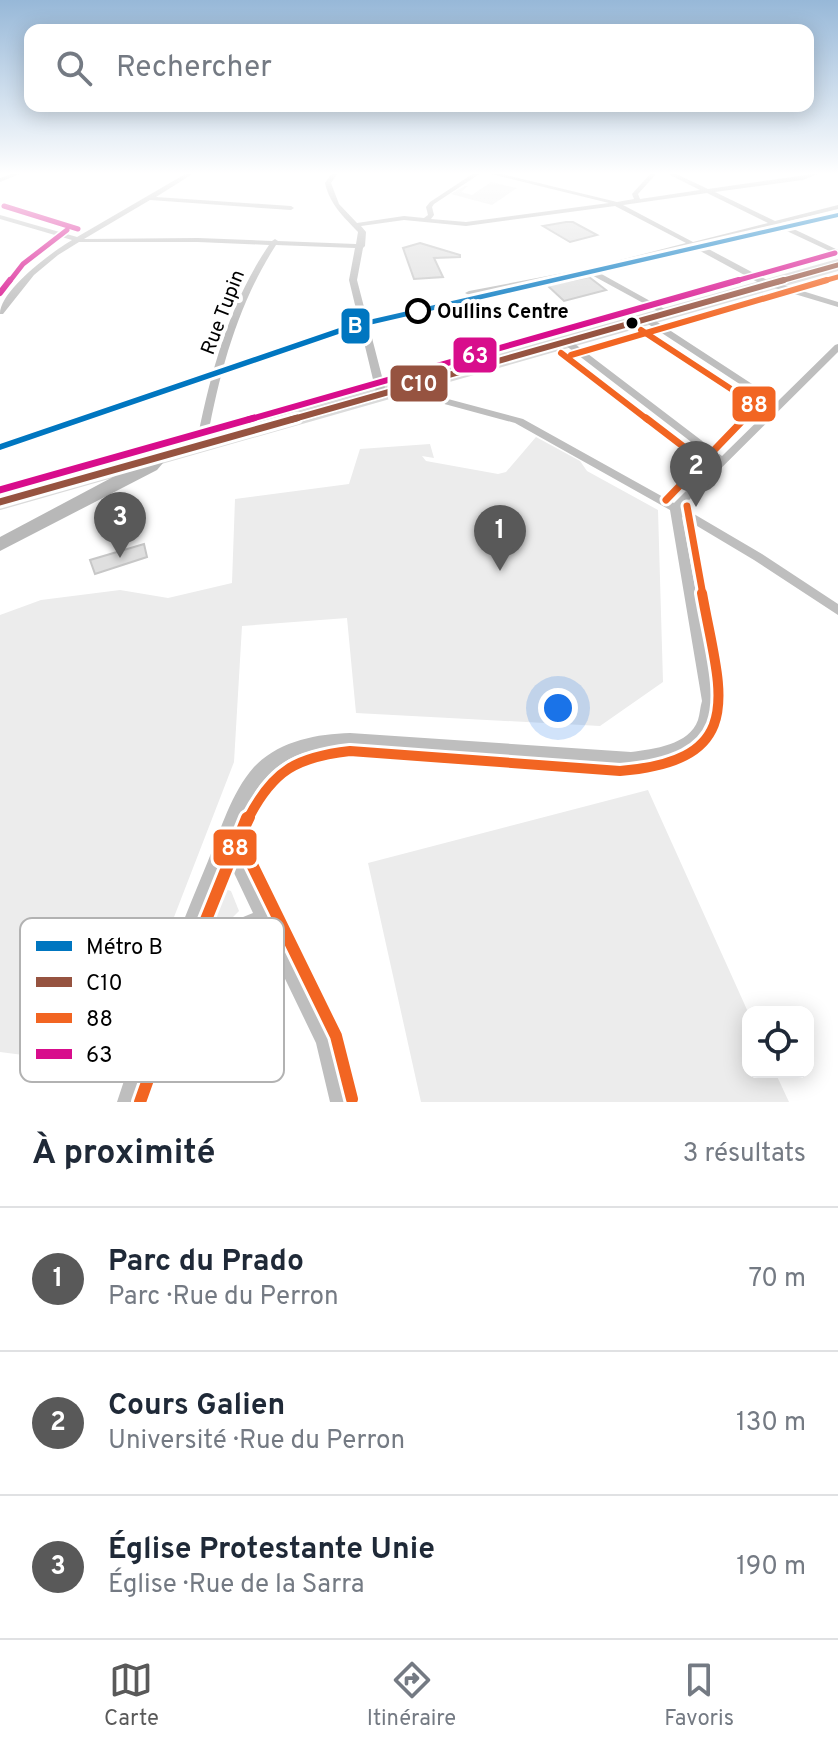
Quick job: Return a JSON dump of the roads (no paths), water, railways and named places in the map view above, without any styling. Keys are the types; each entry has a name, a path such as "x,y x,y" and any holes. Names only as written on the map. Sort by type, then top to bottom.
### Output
{"main road":[{"path":"0,502 838,265"}],"street":[{"path":"24,224 74,240 275,241 361,246"},
{"path":"0,312 31,273 74,240 102,224"},
{"path":"655,224 773,284 838,305"},
{"path":"469,293 589,270 769,224"},
{"path":"778,224 838,253"},
{"path":"356,225 362,232 353,280 382,396"},
{"name":"Rue Tupin","path":"201,447 217,378 235,323 258,269 275,241"},
{"path":"589,270 667,314"},
{"path":"648,320 776,404"},
{"path":"568,343 721,460"},
{"path":"675,508 776,404 838,347"},
{"path":"403,390 519,421 758,557 838,610"},
{"path":"0,545 151,466 160,457"},
{"path":"194,918 247,789 261,771 280,756 311,743 350,739 621,759 656,755 695,737 703,725 709,701 675,508"},
{"path":"682,544 690,532 709,529"},
{"path":"226,838 264,917"},
{"path":"284,958 325,1041 340,1102"},
{"path":"127,1102 134,1082"}],"metro line":[{"name":"B","path":"0,447 354,326 797,224"}],"place":[{"name":"Oullins Centre","path":"418,311"},
{"name":"Cours Galien","path":"696,507"},
{"name":"Église Protestante Unie","path":"120,558"},
{"name":"Parc du Prado","path":"500,571"}]}
